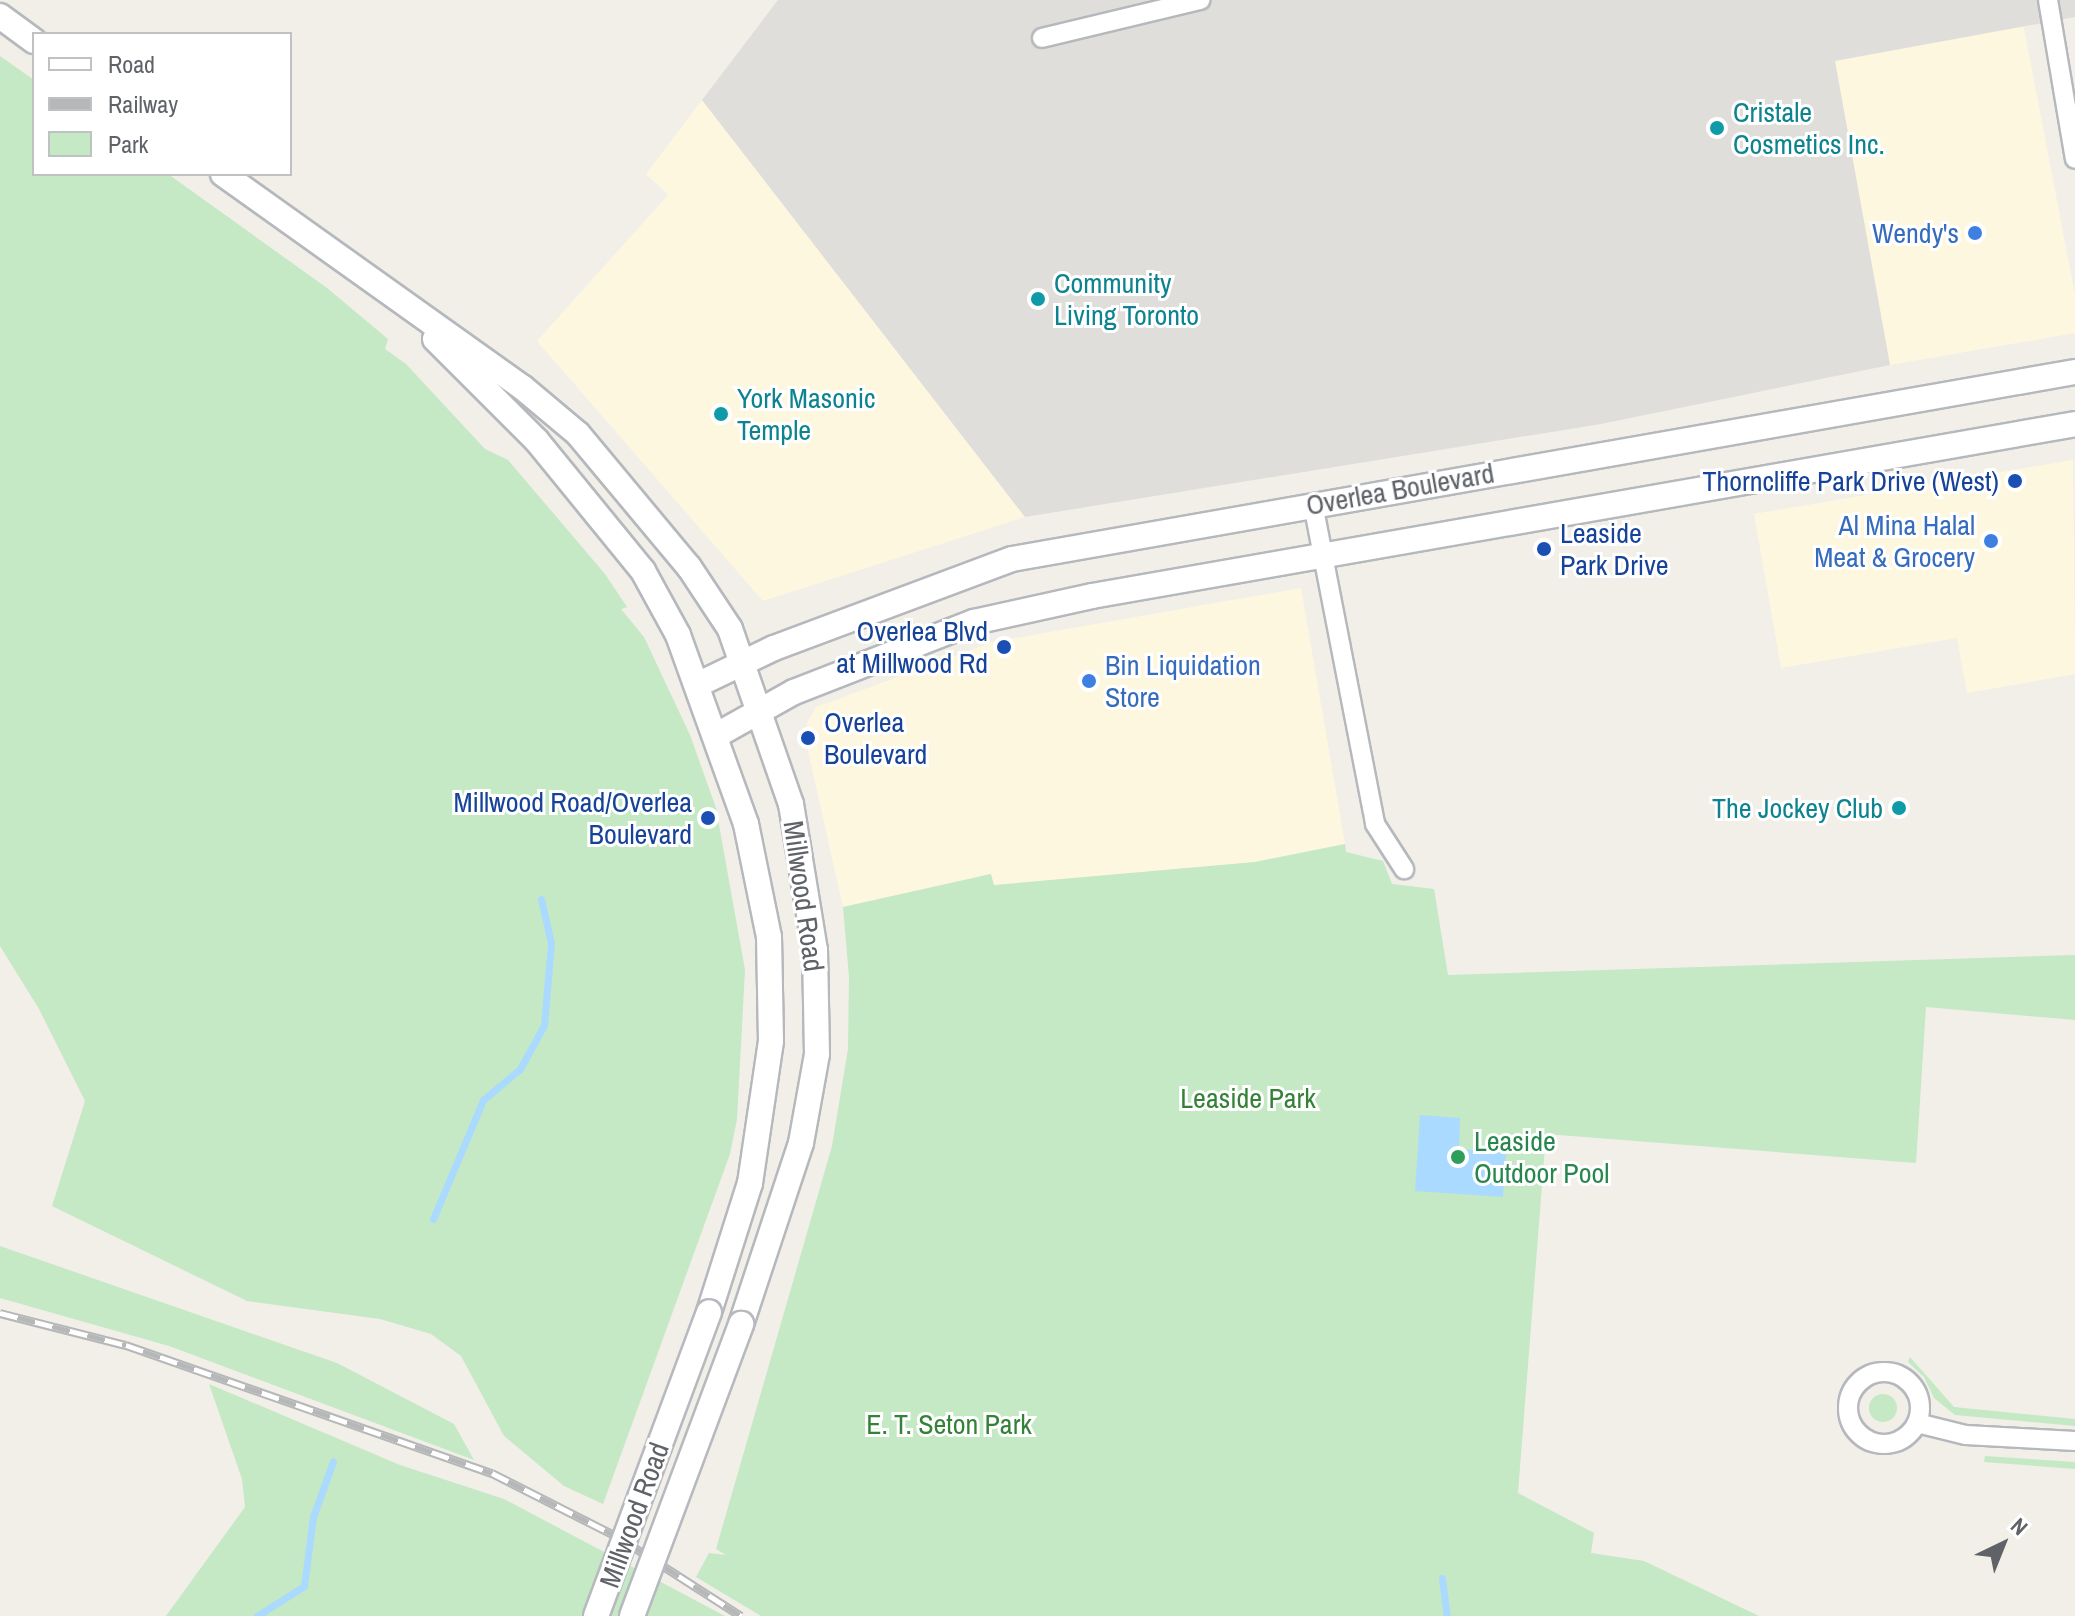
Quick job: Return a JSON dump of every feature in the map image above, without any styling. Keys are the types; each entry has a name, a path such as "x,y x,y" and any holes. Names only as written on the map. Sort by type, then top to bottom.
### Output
{"main road":[{"path":"0,16 32,40"},
{"name":"Millwood Road","path":"226,176 522,387 578,434 689,567 730,629 791,804 815,941 817,1054 789,1191 632,1616"},
{"name":"Millwood Road","path":"397,300 537,441 643,571 678,635 717,735 746,824 769,937 771,1041 750,1183 709,1312 596,1616"},
{"name":"Overlea Boulevard","path":"697,685 744,663 1012,559 2075,372"},
{"name":"Overlea Boulevard","path":"717,735 760,710 974,622 2075,424"}],"street":[{"path":"1042,38 1200,0"},
{"path":"2048,0 2075,159"},
{"path":"1313,504 1375,824 1404,869"},
{"path":"1917,1423 1966,1435 2075,1441"}],"shaded area":[{"path":"778,0 2075,0 2075,17 1835,61 1890,365 1601,424 1025,517 702,100"},
{"path":"2023,23 2075,295 2075,333 1890,365 1835,61"},
{"path":"702,100 1025,517 763,601 537,341 668,195 646,174"},
{"path":"2073,460 2075,674 1967,693 1957,638 1781,668 1754,514"},
{"path":"1301,588 1345,844 1255,862 993,886 990,874 843,907 807,746 807,723 816,707 993,642"}],"green space":[{"path":"0,56 32,79 32,176 171,176 327,288 388,339 385,349 406,364 485,449 508,460 605,574 627,607 621,609 644,637 690,735 716,808 745,970 737,1119 730,1154 603,1504 564,1486 504,1436 461,1356 431,1334 380,1319 247,1301 52,1206 85,1101 39,1009 0,946"},
{"name":"Leaside Park","path":"1345,844 1346,852 1383,861 1392,884 1434,889 1448,975 2075,955 2075,1020 1926,1007 1916,1163 1546,1134 1518,1493 1594,1533 1591,1553 1644,1561 1759,1616 761,1616 696,1577 709,1553 726,1555 716,1549 832,1146 848,1049 849,977 843,907 991,874 994,885 1255,862"},
{"path":"0,1246 337,1363 454,1424 474,1460 169,1346 0,1298"},
{"path":"1910,1357 1954,1407 2075,1419 2075,1426 1955,1415 1934,1398 1924,1377 1908,1362"},
{"path":"209,1384 400,1465 504,1499 725,1616 166,1616 245,1507 242,1479"},
{"path":"1883,1394 1893,1398 1897,1408 1893,1418 1883,1422 1873,1418 1869,1408 1873,1398"},
{"path":"1985,1456 2075,1462 2075,1469 1984,1462"}],"water":[{"path":"1420,1115 1460,1118 1459,1149 1506,1152 1503,1197 1415,1191"}],"waterway":[{"path":"433,1219 483,1100 520,1069 544,1025 551,943 541,899"},
{"path":"257,1616 304,1586 313,1517 333,1461"},
{"path":"1442,1578 1447,1616"}],"railway":[{"path":"0,1313 126,1345 492,1473 618,1537 741,1616"}],"place":[{"name":"Cristale Cosmetics Inc.","path":"1717,128"},
{"name":"Wendy's","path":"1975,233"},
{"name":"Community Living Toronto","path":"1038,299"},
{"name":"York Masonic Temple","path":"721,414"},
{"name":"Thorncliffe Park Drive (West)","path":"2015,481"},
{"name":"Al Mina Halal Meat & Grocery","path":"1991,541"},
{"name":"Leaside Park Drive","path":"1544,549"},
{"name":"Overlea Blvd at Millwood Rd","path":"1004,647"},
{"name":"Bin Liquidation Store","path":"1089,681"},
{"name":"Overlea Boulevard","path":"808,738"},
{"name":"The Jockey Club","path":"1899,808"},
{"name":"Millwood Road/Overlea Boulevard","path":"708,818"},
{"name":"Leaside Outdoor Pool","path":"1458,1157"}],"park label":[{"name":"E. T. Seton Park","path":"949,1424"}]}
